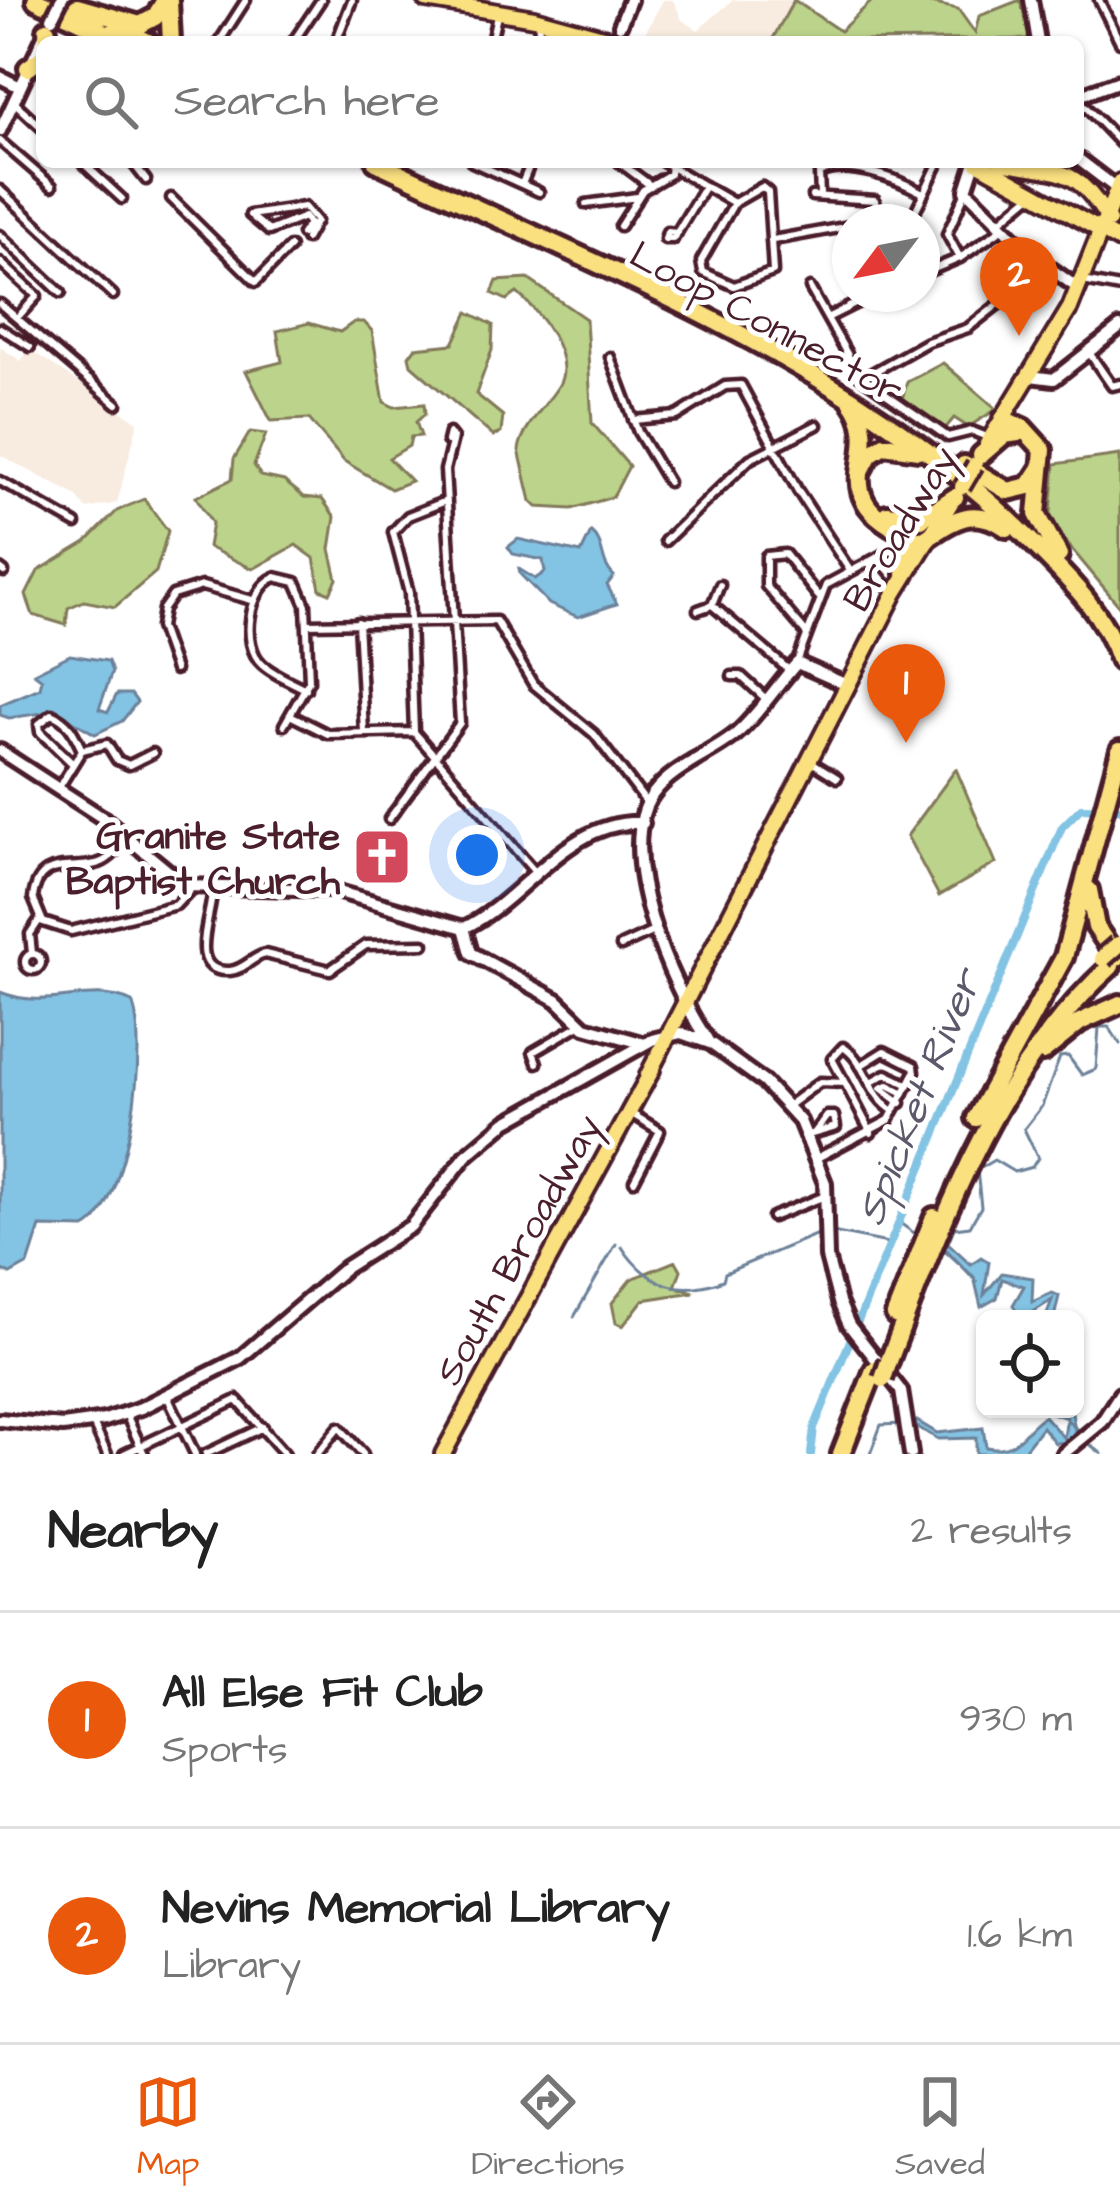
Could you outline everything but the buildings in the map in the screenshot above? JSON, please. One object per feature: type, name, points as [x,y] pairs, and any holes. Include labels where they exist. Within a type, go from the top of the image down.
[{"type":"highway","points":[[36,0],[110,36]]},
{"type":"highway","points":[[66,2],[140,25],[155,17],[167,0]]},
{"type":"highway","points":[[167,0],[170,36]]},
{"type":"highway","points":[[66,2],[136,36]]},
{"type":"highway","name":"Loop Connector","points":[[388,168],[812,373],[901,430],[963,490],[1081,588],[1120,629]]},
{"type":"highway","name":"Loop Connector","points":[[413,168],[790,349],[978,456],[1059,555],[1102,622],[1120,661]]},
{"type":"highway","points":[[812,373],[849,399],[860,414],[864,437],[858,492],[869,508],[926,540],[954,518],[986,516],[1081,588]]},
{"type":"highway","points":[[1011,425],[1033,442],[1041,458],[1036,478],[1025,488],[997,488],[978,456],[1011,425],[1015,399]]},
{"type":"highway","points":[[1011,425],[1044,453],[1036,514],[1059,555]]},
{"type":"highway","points":[[900,443],[932,457],[963,490],[926,518],[900,519],[868,500],[862,469],[875,450],[900,443]]},
{"type":"highway","points":[[895,526],[909,544],[905,574]]},
{"type":"highway","points":[[841,1454],[882,1366],[980,1123],[1053,982],[1092,865],[1120,750]]},
{"type":"highway","points":[[980,1123],[1036,1028],[1115,955],[1093,917],[1092,865]]},
{"type":"highway","points":[[980,1123],[1057,1038],[1120,1004]]},
{"type":"highway","points":[[853,1454],[882,1366]]},
{"type":"main road","points":[[426,0],[507,9],[599,36]]},
{"type":"main road","points":[[619,36],[620,25]]},
{"type":"main road","points":[[987,168],[1033,193],[1108,222]]},
{"type":"main road","points":[[1044,168],[1066,171],[1108,222]]},
{"type":"main road","points":[[1015,399],[1081,285],[1119,187]]},
{"type":"main road","name":"Broadway","points":[[733,908],[905,574],[963,490],[978,456]]},
{"type":"main road","name":"South Broadway","points":[[442,1454],[733,908]]},
{"type":"street","points":[[223,36],[246,0]]},
{"type":"street","points":[[297,36],[321,0]]},
{"type":"street","points":[[338,36],[352,0]]},
{"type":"street","points":[[620,25],[630,0]]},
{"type":"street","points":[[1031,0],[1037,36]]},
{"type":"street","points":[[1099,0],[1120,42]]},
{"type":"street","points":[[48,36],[66,2]]},
{"type":"street","points":[[494,36],[507,9]]},
{"type":"street","points":[[539,36],[540,20]]},
{"type":"street","points":[[0,131],[36,59]]},
{"type":"street","points":[[0,77],[20,87]]},
{"type":"street","points":[[1084,96],[1120,82]]},
{"type":"street","points":[[13,102],[36,123]]},
{"type":"street","points":[[1084,104],[1119,142]]},
{"type":"street","points":[[0,141],[52,186]]},
{"type":"street","points":[[1084,164],[1119,187]]},
{"type":"street","points":[[88,168],[122,199]]},
{"type":"street","points":[[137,168],[146,180]]},
{"type":"street","points":[[486,168],[539,192]]},
{"type":"street","points":[[522,184],[529,168]]},
{"type":"street","points":[[627,168],[651,186]]},
{"type":"street","points":[[620,226],[637,197],[670,174],[669,168]]},
{"type":"street","points":[[675,168],[734,203]]},
{"type":"street","points":[[918,204],[936,168]]},
{"type":"street","points":[[960,258],[947,234],[974,168]]},
{"type":"street","points":[[1081,168],[1108,222]]},
{"type":"street","points":[[875,204],[875,200],[816,195],[820,170],[874,173],[923,193]]},
{"type":"street","points":[[677,233],[705,186]]},
{"type":"street","points":[[968,186],[1046,267],[1081,285],[1120,288]]},
{"type":"street","points":[[767,189],[774,270],[734,286],[700,269],[734,203],[767,189]]},
{"type":"street","points":[[0,190],[113,295]]},
{"type":"street","points":[[940,266],[960,258],[1033,193]]},
{"type":"street","points":[[586,204],[637,197]]},
{"type":"street","points":[[171,198],[256,282],[290,247]]},
{"type":"street","points":[[304,207],[316,221],[304,236],[309,224],[304,217],[269,231],[250,215],[304,207]]},
{"type":"street","points":[[773,239],[832,229]]},
{"type":"street","points":[[0,235],[61,293]]},
{"type":"street","points":[[0,262],[37,296],[16,319]]},
{"type":"street","points":[[863,378],[927,342],[968,328],[1046,267]]},
{"type":"street","points":[[811,287],[863,378],[948,437],[972,430],[978,456]]},
{"type":"street","points":[[0,304],[117,404]]},
{"type":"street","points":[[827,318],[839,312]]},
{"type":"street","points":[[0,328],[30,347]]},
{"type":"street","points":[[1030,376],[1054,379],[1119,331]]},
{"type":"street","points":[[1088,351],[1112,386],[1120,384]]},
{"type":"street","points":[[610,357],[634,420],[668,482]]},
{"type":"street","points":[[634,420],[676,416],[737,384],[849,569]]},
{"type":"street","points":[[665,541],[750,459],[817,424]]},
{"type":"street","points":[[389,819],[437,759],[460,719],[446,501],[448,441]]},
{"type":"street","points":[[0,481],[76,524]]},
{"type":"street","points":[[446,501],[402,520],[393,532],[407,581],[414,731],[535,872]]},
{"type":"street","points":[[891,550],[849,569],[818,596],[793,667],[737,733],[669,779],[648,803],[641,879],[695,1030],[789,1105],[811,1134],[825,1196],[827,1257],[854,1333],[901,1390],[910,1419],[911,1454]]},
{"type":"street","points":[[806,633],[766,586],[766,556],[784,554],[818,596]]},
{"type":"street","points":[[868,562],[877,579],[895,593]]},
{"type":"street","points":[[284,724],[306,689],[304,595],[290,578],[264,581],[252,600],[256,656],[306,689]]},
{"type":"street","points":[[176,670],[160,627],[163,609],[173,595],[202,586],[252,600]]},
{"type":"street","points":[[698,610],[712,605],[720,586]]},
{"type":"street","points":[[712,605],[793,667],[847,685]]},
{"type":"street","points":[[307,624],[485,617],[502,625],[533,684],[594,734],[648,803]]},
{"type":"street","points":[[358,622],[364,732]]},
{"type":"street","points":[[732,676],[741,676],[766,699]]},
{"type":"street","points":[[73,764],[40,732],[40,724],[52,714],[60,718],[75,732],[82,750]]},
{"type":"street","points":[[290,715],[325,733],[414,731]]},
{"type":"street","points":[[58,789],[82,750],[107,744],[117,760],[129,765],[153,753]]},
{"type":"street","points":[[0,751],[192,888],[332,890],[464,928]]},
{"type":"street","points":[[809,760],[837,778]]},
{"type":"street","points":[[464,928],[576,843],[621,824],[643,823]]},
{"type":"street","points":[[128,838],[101,863],[56,866],[42,874],[32,898],[40,919],[57,930],[70,931],[176,905],[192,888]]},
{"type":"street","points":[[212,891],[203,948],[211,965],[225,971],[265,954],[330,970],[366,945],[424,944]]},
{"type":"street","points":[[32,954],[30,934],[40,919]]},
{"type":"street","points":[[464,928],[471,953],[556,1000],[581,1024],[659,1040]]},
{"type":"street","points":[[621,946],[656,930]]},
{"type":"street","points":[[537,1063],[533,1052],[581,1024]]},
{"type":"street","points":[[0,1420],[63,1426],[92,1423],[125,1414],[250,1352],[345,1268],[411,1226],[460,1163],[506,1122],[659,1040],[695,1030]]},
{"type":"street","points":[[872,1133],[832,1055],[848,1048],[878,1101],[898,1107]]},
{"type":"street","points":[[817,1158],[872,1133],[898,1107],[914,1066],[884,1051],[860,1066]]},
{"type":"street","points":[[869,1084],[886,1074],[907,1089]]},
{"type":"street","points":[[789,1105],[820,1082],[845,1083]]},
{"type":"street","points":[[898,1107],[881,1088],[907,1089]]},
{"type":"street","points":[[628,1112],[660,1131],[634,1181]]},
{"type":"street","points":[[772,1217],[825,1196]]},
{"type":"street","points":[[167,1394],[195,1454]]},
{"type":"street","points":[[1063,1454],[1102,1422],[1120,1394]]},
{"type":"street","points":[[124,1454],[142,1450],[237,1400],[285,1454]]},
{"type":"street","points":[[125,1414],[142,1450]]},
{"type":"street","points":[[92,1423],[106,1454]]},
{"type":"street","points":[[206,1454],[263,1427]]},
{"type":"street","points":[[316,1454],[339,1427],[363,1454]]},
{"type":"shaded area","points":[[663,0],[673,0],[682,20],[698,30],[733,0],[794,0],[774,36],[643,36]]},
{"type":"shaded area","points":[[0,347],[21,361],[29,349],[138,422],[117,503],[87,509],[75,495],[0,455]]},
{"type":"green space","points":[[794,0],[840,31],[873,0],[917,0],[958,9],[975,33],[979,16],[1020,0],[1031,36],[774,36]]},
{"type":"green space","points":[[528,279],[586,319],[592,423],[629,466],[613,497],[572,509],[537,507],[531,501],[519,450],[563,373],[552,334],[535,310],[517,293],[507,300],[492,293],[497,281]]},
{"type":"green space","points":[[468,312],[493,325],[492,350],[476,394],[503,416],[501,433],[493,436],[411,365],[409,356],[415,348],[453,344]]},
{"type":"green space","points":[[354,322],[364,322],[372,331],[384,402],[394,407],[424,404],[425,414],[416,422],[421,436],[411,437],[409,446],[389,458],[411,481],[391,489],[344,461],[309,419],[271,421],[246,371],[282,362],[277,331],[309,323],[340,332]]},
{"type":"green space","points":[[943,363],[997,409],[968,427],[954,418],[944,430],[902,399],[907,382]]},
{"type":"green space","points":[[250,432],[266,434],[254,465],[261,476],[284,481],[304,497],[322,499],[335,517],[330,549],[337,579],[330,593],[320,589],[314,558],[296,545],[253,569],[208,547],[212,523],[196,497],[232,479],[234,459]]},
{"type":"green space","points":[[1120,455],[1120,607],[1050,523],[1055,464]]},
{"type":"green space","points":[[144,499],[168,531],[156,572],[115,607],[84,601],[68,608],[66,625],[33,615],[26,595],[38,571],[86,542],[117,511]]},
{"type":"green space","points":[[956,769],[996,863],[939,896],[907,836]]},
{"type":"green space","points":[[676,1261],[681,1270],[675,1287],[694,1292],[643,1300],[623,1326],[616,1323],[612,1303],[631,1279]]},
{"type":"water","points":[[591,532],[614,576],[607,585],[617,604],[578,617],[549,604],[520,574],[519,569],[535,579],[545,572],[543,560],[513,554],[508,547],[518,539],[581,553]]},
{"type":"water","points":[[70,655],[108,661],[112,672],[99,709],[108,712],[117,694],[131,694],[137,702],[122,721],[95,734],[56,711],[9,718],[0,715],[0,705],[40,688],[42,679],[34,673]]},
{"type":"water","points":[[0,992],[35,999],[100,995],[132,1002],[138,1050],[124,1157],[100,1214],[85,1228],[40,1227],[28,1264],[10,1274],[0,1269]]},
{"type":"water","points":[[946,1241],[971,1264],[981,1257],[989,1262],[984,1295],[1002,1273],[1033,1278],[1032,1302],[1052,1293],[1059,1296],[1056,1310],[1048,1310],[1052,1300],[1036,1310],[1017,1310],[1013,1305],[1024,1286],[1002,1279],[997,1298],[981,1307],[974,1277],[939,1245]]},
{"type":"water","points":[[1046,1418],[1064,1438],[1067,1418],[1073,1418],[1075,1431],[1068,1442],[1055,1443],[1042,1427],[1021,1454],[976,1454],[976,1438],[938,1439],[914,1425],[917,1421],[937,1433],[983,1428],[986,1447],[997,1448],[1013,1444]]},
{"type":"waterway","name":"Spicket River","points":[[811,1454],[814,1428],[1062,827],[1081,808],[1120,809]]},
{"type":"waterway","points":[[948,1243],[954,1228],[970,1226],[981,1207],[977,1170],[994,1160],[1014,1172],[1032,1167],[1038,1158],[1024,1129],[1042,1106],[1060,1057],[1068,1056],[1082,1075],[1096,1069],[1099,1027],[1109,1027],[1120,1044]]},
{"type":"waterway","points":[[897,1221],[918,1236]]},
{"type":"waterway","points":[[832,1232],[888,1243]]},
{"type":"waterway","points":[[622,1247],[653,1278],[692,1287],[723,1280],[725,1273],[820,1233]]},
{"type":"waterway","points":[[574,1317],[616,1244]]},
{"type":"waterway","points":[[947,1250],[977,1282]]},
{"type":"waterway","points":[[1065,1418],[1082,1434]]},
{"type":"waterway","points":[[870,1454],[881,1425],[902,1424]]},
{"type":"waterway","points":[[1087,1442],[1102,1454]]},
{"type":"place","name":"Nevins Memorial Library","points":[[1019,336]]},
{"type":"place","name":"All Else Fit Club","points":[[906,743]]},
{"type":"place","name":"Granite State Baptist Church","points":[[382,857]]}]
